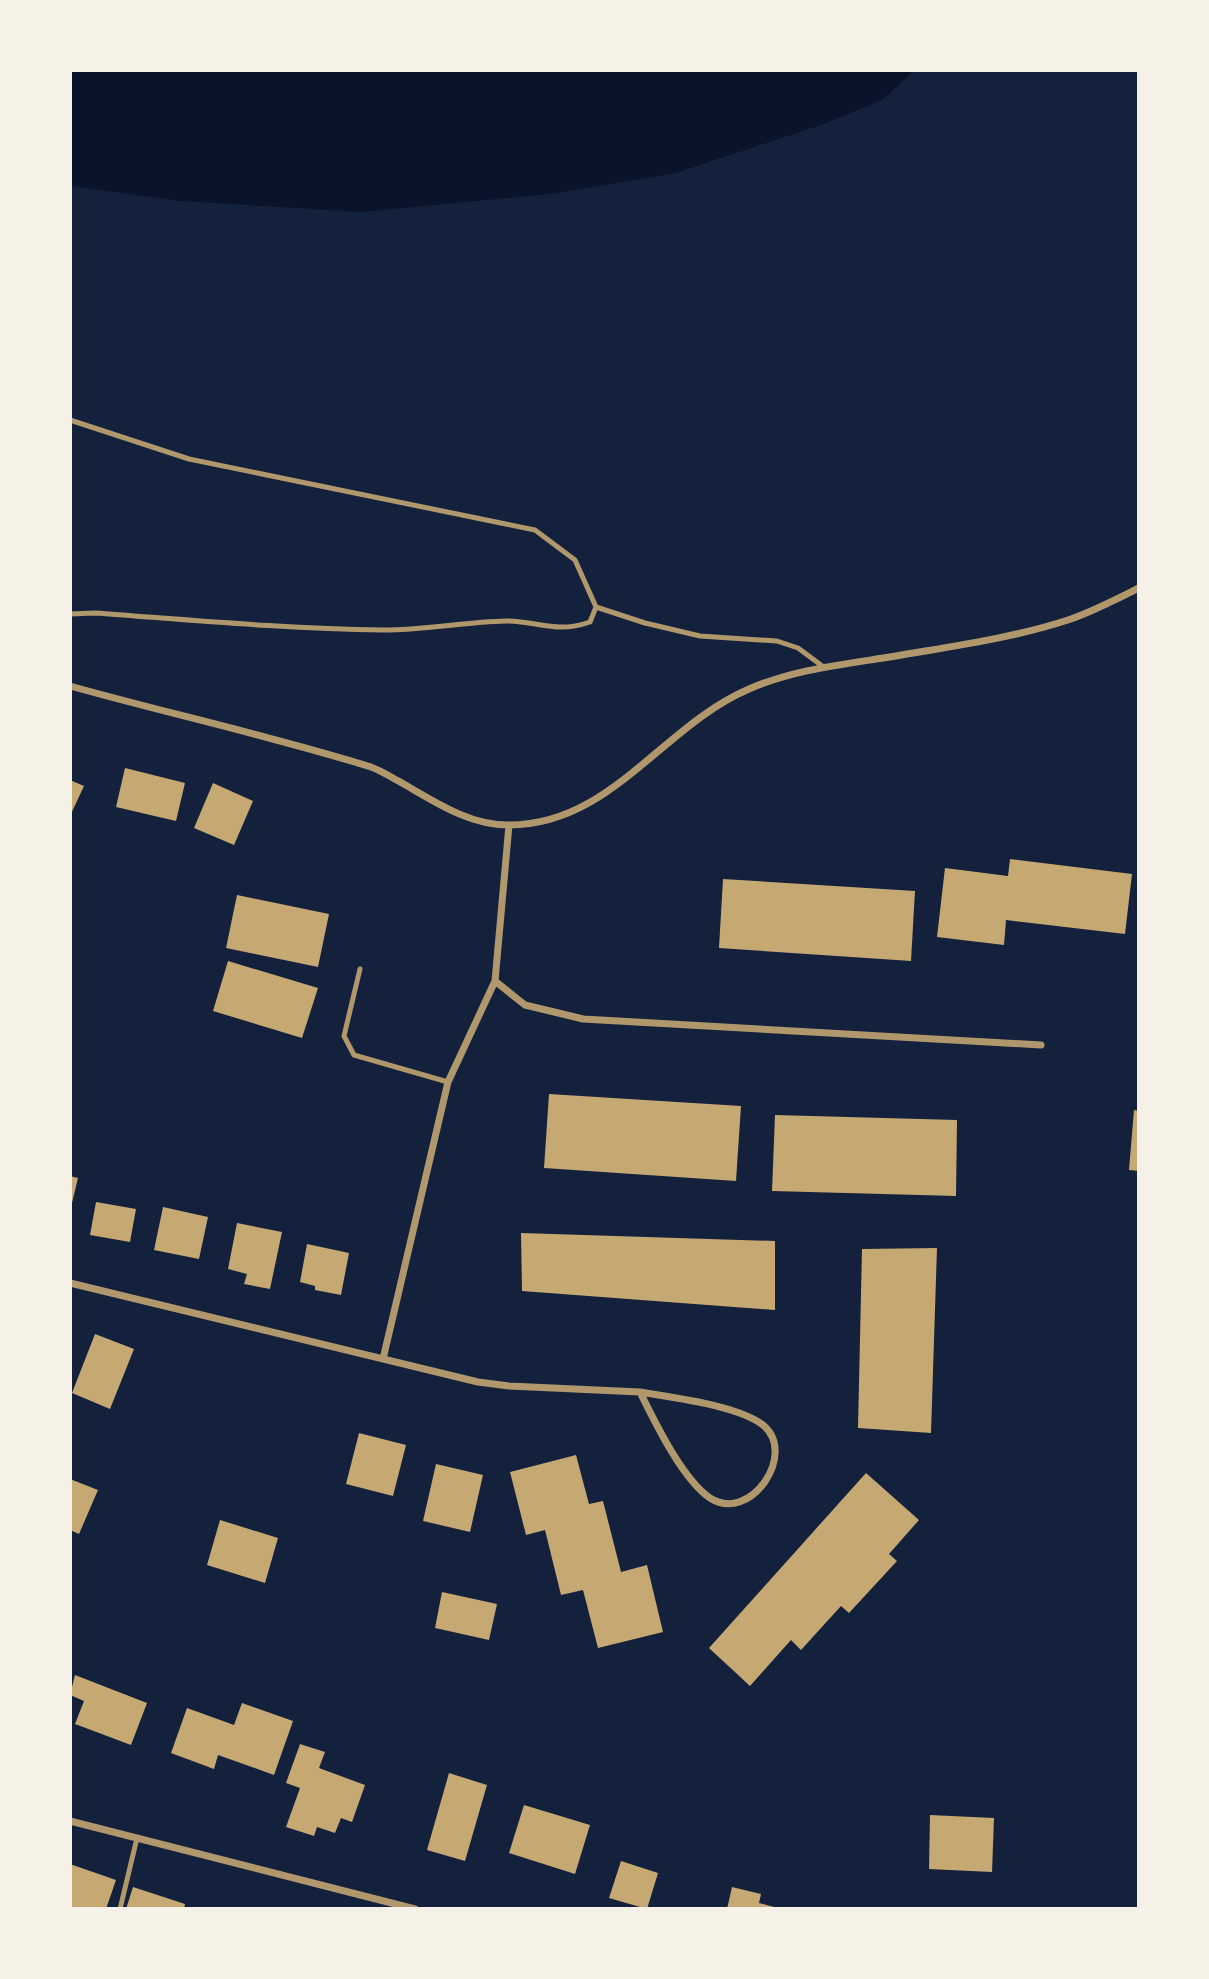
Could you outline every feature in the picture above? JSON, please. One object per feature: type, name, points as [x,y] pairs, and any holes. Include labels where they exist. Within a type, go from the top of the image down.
[{"type":"street","points":[[70,686],[375,768],[458,815],[509,825],[550,821],[572,814],[606,793],[677,734],[718,706],[771,681],[825,668],[989,640],[1069,619],[1139,588]]},
{"type":"street","points":[[383,1359],[448,1082],[495,981],[509,825]]},
{"type":"street","points":[[495,981],[525,1005],[583,1019],[1041,1045]]},
{"type":"street","points":[[70,1283],[478,1382],[509,1387],[640,1392],[747,1415],[764,1426],[773,1437],[777,1454],[766,1482],[745,1502],[728,1505],[710,1498],[692,1479],[665,1442],[640,1392]]},
{"type":"street","points":[[70,1821],[415,1909]]},
{"type":"lane","points":[[70,420],[189,459],[323,484],[535,530],[575,560],[596,607],[590,622],[572,628],[550,628],[508,621],[430,628],[356,629],[287,627],[95,613],[70,614]]},
{"type":"lane","points":[[596,607],[645,624],[700,636],[777,641],[798,648],[825,668]]},
{"type":"lane","points":[[360,970],[344,1036],[354,1055],[448,1082]]},
{"type":"lane","points":[[120,1909],[137,1838]]},
{"type":"water","points":[[70,70],[915,70],[882,100],[821,125],[676,173],[550,194],[362,212],[180,201],[70,186]]},
{"type":"building","points":[[125,768],[185,783],[176,821],[116,807]]},
{"type":"building","points":[[70,780],[84,786],[70,816]]},
{"type":"building","points":[[213,783],[253,801],[234,845],[194,828]]},
{"type":"building","points":[[1010,859],[1132,874],[1125,934],[1006,920],[1004,945],[937,937],[945,868],[1008,876]]},
{"type":"building","points":[[723,879],[915,891],[911,961],[719,948]]},
{"type":"building","points":[[237,895],[329,914],[318,967],[226,948]]},
{"type":"building","points":[[228,961],[318,988],[302,1038],[213,1011]]},
{"type":"building","points":[[549,1094],[741,1106],[736,1181],[544,1168]]},
{"type":"building","points":[[1134,1110],[1139,1111],[1139,1171],[1129,1170]]},
{"type":"building","points":[[775,1115],[957,1120],[956,1196],[772,1191]]},
{"type":"building","points":[[70,1176],[78,1178],[71,1207],[70,1207]]},
{"type":"building","points":[[96,1202],[136,1209],[130,1242],[90,1235]]},
{"type":"building","points":[[163,1207],[208,1217],[199,1259],[154,1250]]},
{"type":"building","points":[[237,1223],[282,1232],[270,1289],[244,1284],[247,1274],[228,1269]]},
{"type":"building","points":[[521,1233],[775,1241],[775,1310],[522,1291]]},
{"type":"building","points":[[307,1244],[349,1253],[341,1295],[315,1290],[315,1286],[300,1282]]},
{"type":"building","points":[[937,1248],[931,1433],[858,1428],[862,1249]]},
{"type":"building","points":[[95,1334],[134,1349],[110,1409],[72,1393]]},
{"type":"building","points":[[359,1433],[406,1445],[393,1496],[346,1484]]},
{"type":"building","points":[[576,1455],[589,1504],[603,1501],[621,1572],[647,1565],[663,1632],[598,1648],[583,1590],[561,1595],[545,1530],[526,1535],[510,1472]]},
{"type":"building","points":[[436,1464],[483,1475],[470,1532],[423,1521]]},
{"type":"building","points":[[866,1473],[919,1520],[889,1554],[897,1561],[849,1613],[841,1606],[801,1650],[791,1640],[750,1686],[709,1648]]},
{"type":"building","points":[[70,1479],[98,1490],[79,1534],[70,1530]]},
{"type":"building","points":[[220,1520],[278,1538],[265,1583],[207,1565]]},
{"type":"building","points":[[442,1592],[497,1604],[489,1640],[435,1628]]},
{"type":"building","points":[[75,1675],[147,1703],[131,1745],[75,1724],[84,1701],[70,1695]]},
{"type":"building","points":[[242,1703],[293,1721],[274,1775],[218,1755],[214,1769],[171,1753],[187,1708],[234,1725]]},
{"type":"building","points":[[300,1744],[325,1752],[319,1768],[365,1785],[352,1822],[341,1818],[335,1833],[317,1827],[314,1836],[286,1827],[300,1788],[286,1783]]},
{"type":"building","points":[[449,1773],[487,1785],[465,1861],[427,1850]]},
{"type":"building","points":[[524,1805],[590,1825],[575,1874],[509,1853]]},
{"type":"building","points":[[930,1815],[994,1818],[992,1872],[929,1869]]},
{"type":"building","points":[[621,1861],[658,1873],[647,1909],[609,1898]]},
{"type":"building","points":[[70,1864],[116,1880],[106,1909],[70,1909]]},
{"type":"building","points":[[133,1887],[185,1904],[184,1909],[126,1909]]},
{"type":"building","points":[[732,1887],[761,1894],[759,1903],[782,1909],[727,1909]]}]
